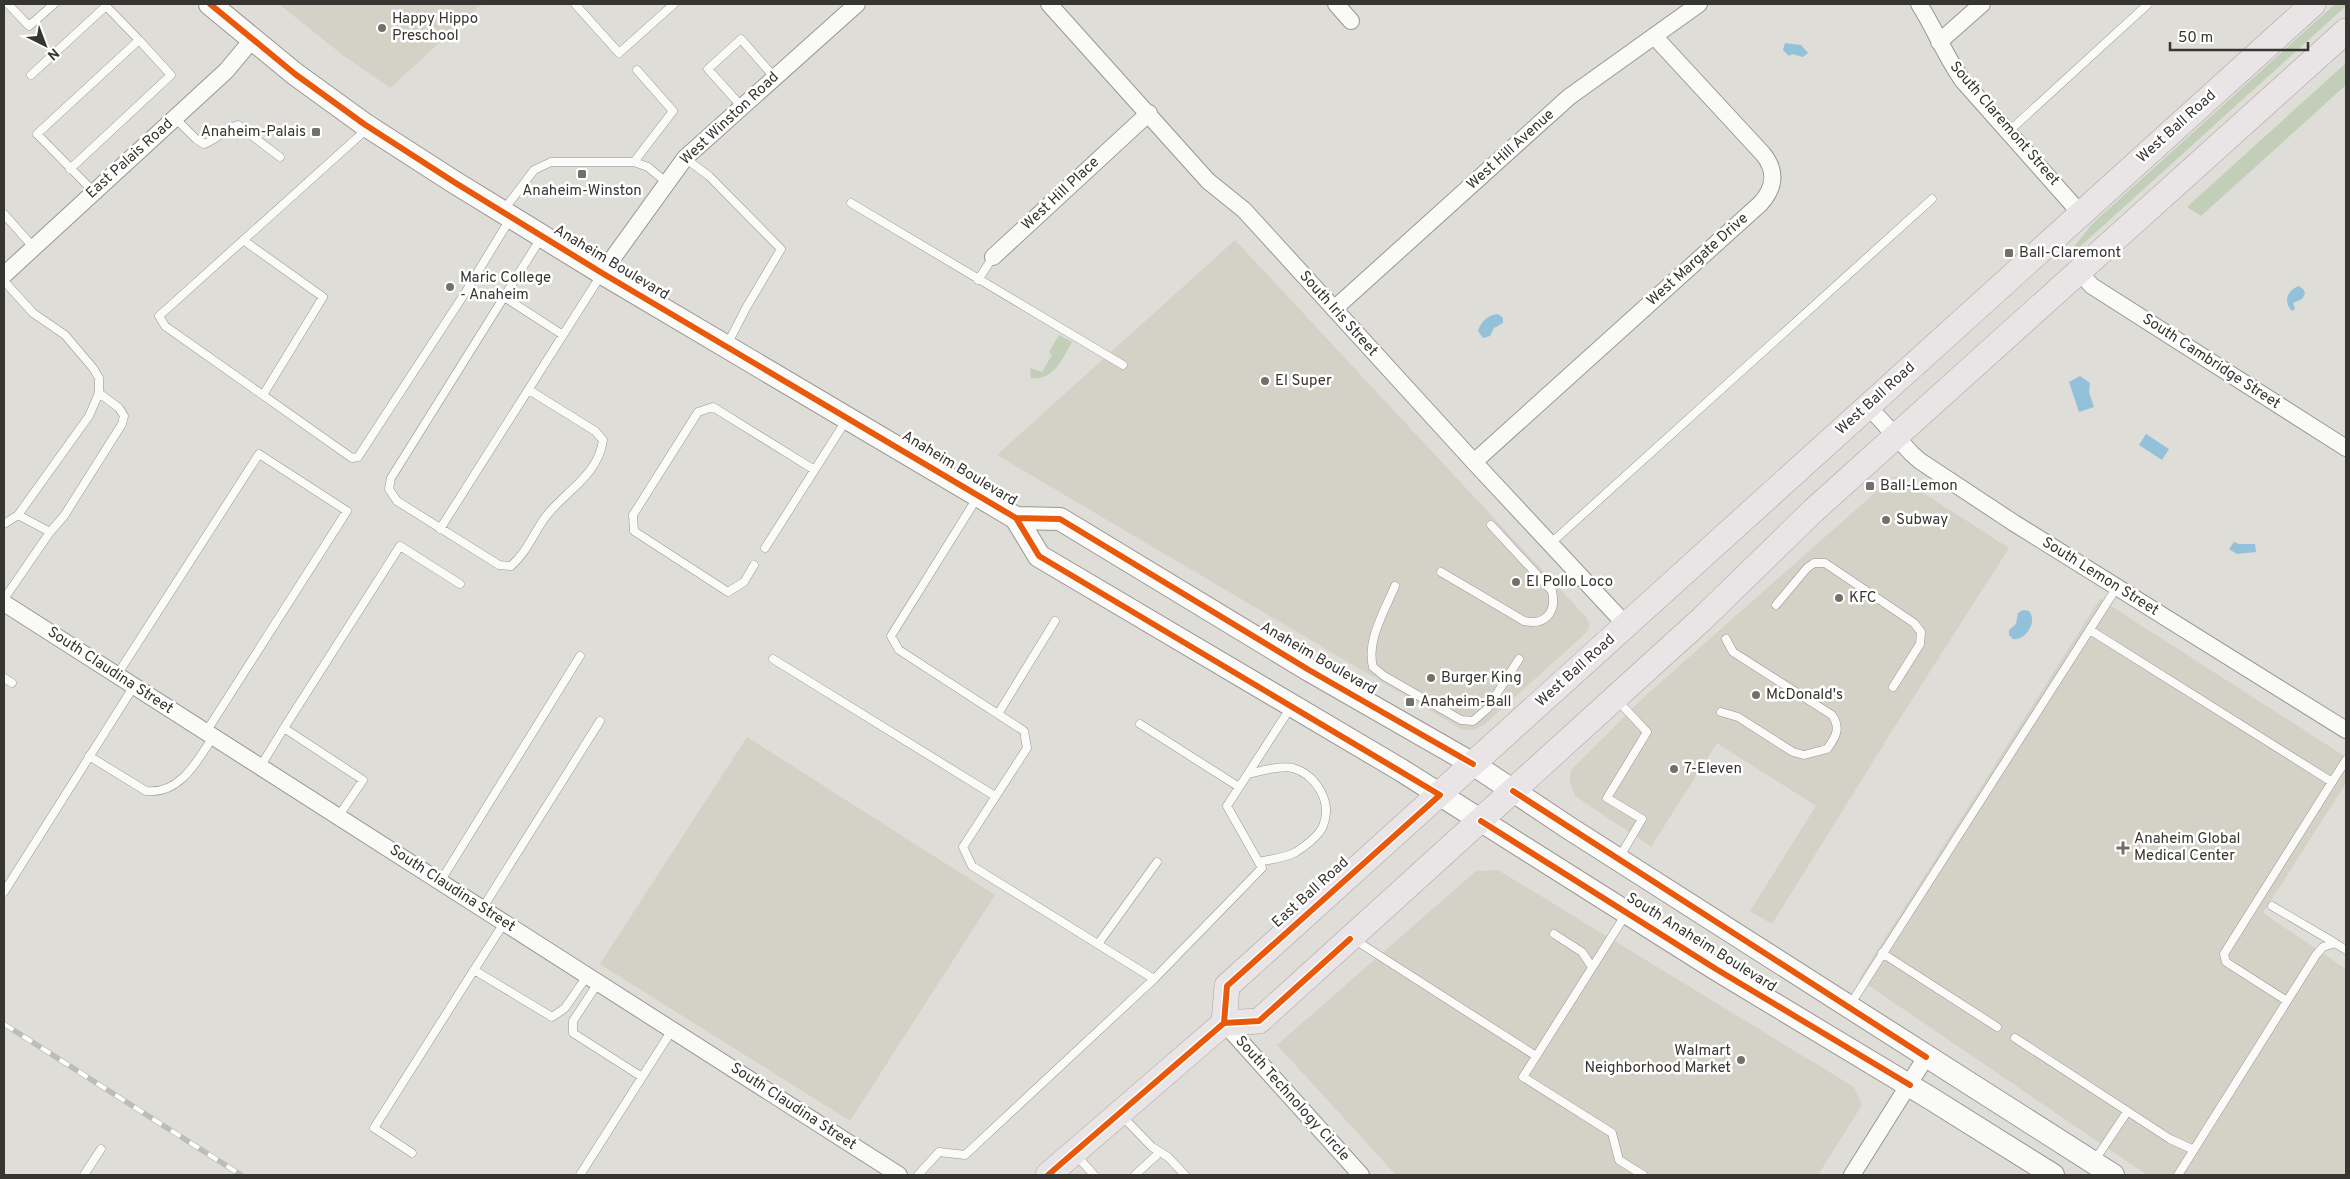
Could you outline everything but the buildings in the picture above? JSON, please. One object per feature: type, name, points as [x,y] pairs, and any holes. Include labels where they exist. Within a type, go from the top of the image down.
[{"type":"main road","name":"Anaheim Boulevard","points":[[210,4],[295,74],[369,126],[602,273],[1016,518],[1040,556],[1440,795]]},
{"type":"main road","name":"West Ball Road","points":[[1440,795],[2313,4]]},
{"type":"main road","points":[[1048,1175],[1224,1023],[1259,1021],[1702,620],[1814,510],[2346,31]]},
{"type":"main road","name":"Anaheim Boulevard","points":[[1016,518],[1060,519],[1308,670],[1473,764],[1513,791]]},
{"type":"main road","name":"South Anaheim Boulevard","points":[[1513,791],[1926,1057],[2114,1175]]},
{"type":"main road","name":"South Anaheim Boulevard","points":[[1440,795],[1716,969],[1910,1085],[2053,1175]]},
{"type":"main road","name":"East Ball Road","points":[[1224,1023],[1226,986],[1440,795]]},
{"type":"street","name":"West Winston Road","points":[[602,273],[685,158],[857,4]]},
{"type":"street","name":"South Iris Street","points":[[1049,4],[1149,113],[1208,181],[1244,210],[1626,626]]},
{"type":"street","points":[[1336,4],[1351,21]]},
{"type":"street","name":"West Hill Avenue","points":[[1334,309],[1569,97],[1699,4]]},
{"type":"street","name":"South Claremont Street","points":[[1919,4],[1932,24],[1948,61],[1962,81],[2081,214]]},
{"type":"street","points":[[1939,42],[1982,4]]},
{"type":"street","name":"West Margate Drive","points":[[1474,462],[1760,204],[1772,185],[1772,168],[1763,154],[1654,36]]},
{"type":"street","name":"East Palais Road","points":[[4,275],[226,71],[252,40]]},
{"type":"street","name":"West Hill Place","points":[[993,257],[1149,113]]},
{"type":"street","name":"South Cambridge Street","points":[[2079,272],[2092,286],[2346,448]]},
{"type":"street","name":"South Lemon Street","points":[[1868,406],[1920,461],[2346,730]]},
{"type":"street","name":"South Claudina Street","points":[[4,601],[210,735],[899,1175]]},
{"type":"street","name":"South Technology Circle","points":[[1224,1023],[1361,1175]]},
{"type":"street","points":[[1852,1175],[1926,1057]]},
{"type":"lane","points":[[8,4],[28,26],[54,4]]},
{"type":"lane","points":[[575,4],[619,53],[674,4]]},
{"type":"lane","points":[[2008,132],[2148,4]]},
{"type":"lane","points":[[31,75],[106,6],[171,75],[70,169]]},
{"type":"lane","points":[[742,107],[708,69],[741,39],[775,78]]},
{"type":"lane","points":[[94,192],[37,134],[139,40]]},
{"type":"lane","points":[[634,162],[673,111],[637,70]]},
{"type":"lane","points":[[175,118],[196,139],[204,144],[214,140],[229,128],[238,124],[280,157]]},
{"type":"lane","points":[[369,126],[159,316],[165,326],[352,458],[358,457],[465,293],[507,214],[534,170],[551,162],[634,162],[648,168],[667,183]]},
{"type":"lane","points":[[685,158],[709,176],[781,249],[746,308],[727,347]]},
{"type":"lane","points":[[1551,543],[1932,199]]},
{"type":"lane","points":[[851,203],[1123,365]]},
{"type":"lane","points":[[4,214],[34,248]]},
{"type":"lane","points":[[529,390],[595,431],[603,440],[602,450],[579,485],[545,517],[521,558],[511,566],[499,565],[397,500],[389,489],[391,478],[542,236]]},
{"type":"lane","points":[[243,240],[323,297],[263,395]]},
{"type":"lane","name":"West Hill Place","points":[[978,280],[993,257]]},
{"type":"lane","points":[[440,529],[602,273]]},
{"type":"lane","points":[[4,281],[33,314],[65,335],[99,378],[99,393],[89,416],[18,515],[4,524]]},
{"type":"lane","points":[[504,297],[563,334]]},
{"type":"lane","points":[[4,601],[32,557],[75,499],[122,424],[124,416],[119,408],[99,393]]},
{"type":"lane","points":[[754,565],[744,582],[728,592],[634,531],[634,515],[698,412],[713,407],[813,469]]},
{"type":"lane","points":[[765,548],[813,469],[848,417]]},
{"type":"lane","points":[[90,756],[146,790],[156,792],[172,786],[183,779],[347,510],[259,454],[117,675]]},
{"type":"lane","points":[[978,495],[891,636],[899,650],[1024,731],[1027,748],[963,847],[972,866],[1154,979]]},
{"type":"lane","points":[[18,515],[50,532]]},
{"type":"lane","points":[[1441,572],[1524,621],[1534,623],[1545,618],[1552,611],[1554,600],[1552,592],[1491,525]]},
{"type":"lane","points":[[260,766],[400,546],[460,584]]},
{"type":"lane","points":[[1776,605],[1807,568],[1814,563],[1825,563],[1914,623],[1920,632],[1920,644],[1893,687]]},
{"type":"lane","points":[[1395,586],[1379,622],[1372,649],[1374,667],[1384,676],[1461,720],[1472,721],[1487,709],[1519,658]]},
{"type":"lane","points":[[1849,1007],[2117,587]]},
{"type":"lane","points":[[998,714],[1056,621]]},
{"type":"lane","points":[[2090,630],[2332,782]]},
{"type":"lane","points":[[1721,712],[1738,718],[1792,752],[1804,755],[1827,749],[1838,730],[1832,715],[1733,652],[1726,639]]},
{"type":"lane","points":[[440,882],[580,656]]},
{"type":"lane","points":[[773,659],[995,796]]},
{"type":"lane","points":[[4,678],[12,682]]},
{"type":"lane","points":[[4,892],[134,686]]},
{"type":"lane","points":[[1615,698],[1647,732],[1607,798],[1642,819],[1619,858]]},
{"type":"lane","points":[[918,1175],[939,1152],[965,1155],[1154,979],[1262,868],[1227,806],[1292,706]]},
{"type":"lane","points":[[482,909],[600,721]]},
{"type":"lane","points":[[1140,724],[1239,787]]},
{"type":"lane","points":[[284,728],[363,780],[338,817]]},
{"type":"lane","points":[[2287,1001],[2226,962],[2224,954],[2346,760]]},
{"type":"lane","points":[[1248,774],[1291,768],[1312,777],[1322,793],[1325,810],[1323,826],[1311,841],[1294,854],[1259,862]]},
{"type":"lane","points":[[1098,944],[1157,862]]},
{"type":"lane","points":[[2272,906],[2346,950]]},
{"type":"lane","points":[[1627,912],[1523,1077],[1612,1133],[1619,1160],[1643,1175]]},
{"type":"lane","points":[[412,1153],[374,1128],[504,923]]},
{"type":"lane","points":[[1554,934],[1582,952],[1592,967]]},
{"type":"lane","points":[[1350,939],[1360,942],[1536,1056]]},
{"type":"lane","points":[[2178,1175],[2316,955],[2323,947],[2335,943]]},
{"type":"lane","points":[[1882,953],[1997,1027]]},
{"type":"lane","points":[[474,970],[552,1017],[564,1008],[593,979]]},
{"type":"lane","points":[[593,979],[573,1022],[573,1033],[642,1077]]},
{"type":"lane","points":[[580,1175],[672,1030]]},
{"type":"lane","points":[[2014,1038],[2170,1140],[2194,1150]]},
{"type":"lane","points":[[1119,1112],[1152,1148],[1168,1157],[1185,1175]]},
{"type":"lane","points":[[2093,1162],[2127,1112]]},
{"type":"lane","points":[[84,1175],[101,1149]]},
{"type":"lane","points":[[1073,1152],[1094,1175]]},
{"type":"lane","points":[[1135,1175],[1160,1152]]},
{"type":"shaded area","name":"Happy Hippo Preschool","points":[[279,4],[482,4],[390,88],[340,53]]},
{"type":"shaded area","points":[[1235,240],[1586,617],[1590,625],[1586,633],[1485,724],[1474,730],[1463,730],[997,455]]},
{"type":"shaded area","points":[[1894,476],[2009,548],[1772,924],[1750,911],[1816,806],[1717,743],[1651,847],[1575,796],[1570,782],[1571,770],[1644,697]]},
{"type":"shaded area","name":"Anaheim Global Medical Center","points":[[2100,599],[2346,757],[2346,783],[2263,913],[2346,969],[2346,1175],[2147,1175],[1859,979]]},
{"type":"shaded area","points":[[747,737],[995,895],[850,1121],[600,964]]},
{"type":"shaded area","points":[[1498,870],[1854,1087],[1862,1105],[1818,1175],[1396,1175],[1277,1045],[1476,871]]},
{"type":"green space","points":[[2335,4],[2346,4],[2346,6],[2073,253],[2070,252],[2092,224]]},
{"type":"green space","points":[[2346,63],[2346,85],[2201,216],[2187,207]]},
{"type":"green space","points":[[1059,335],[1072,342],[1061,362],[1046,376],[1031,378],[1030,368],[1042,372],[1052,355],[1049,352]]},
{"type":"water","points":[[1785,43],[1801,45],[1808,53],[1803,57],[1792,54],[1789,56],[1783,50]]},
{"type":"water","points":[[2299,286],[2304,290],[2305,294],[2302,299],[2293,303],[2295,309],[2292,311],[2287,300],[2289,293]]},
{"type":"water","points":[[1498,314],[1503,318],[1503,323],[1494,328],[1490,336],[1483,338],[1478,331],[1481,324],[1488,317]]},
{"type":"water","points":[[2080,376],[2090,383],[2089,392],[2094,407],[2079,412],[2069,382]]},
{"type":"water","points":[[2146,434],[2169,449],[2162,460],[2139,445]]},
{"type":"water","points":[[2234,542],[2239,544],[2255,544],[2256,552],[2237,554],[2229,549]]},
{"type":"water","points":[[2023,610],[2029,611],[2032,620],[2031,625],[2026,634],[2018,639],[2013,639],[2009,635],[2009,630],[2016,624],[2018,613]]},
{"type":"railway","points":[[4,1024],[241,1175]]},
{"type":"cycle path","points":[[210,4],[295,74],[364,124],[454,182],[602,273],[1016,518],[1039,556],[1440,795],[1227,986],[1224,1023]]},
{"type":"cycle path","points":[[1016,518],[1060,519],[1309,670],[1473,764]]},
{"type":"cycle path","points":[[1513,791],[1926,1057]]},
{"type":"cycle path","points":[[1481,821],[1716,969],[1910,1085]]},
{"type":"cycle path","points":[[1048,1175],[1224,1023],[1259,1021],[1350,939]]},
{"type":"place","name":"Happy Hippo Preschool","points":[[382,28]]},
{"type":"place","name":"Anaheim-Palais","points":[[316,132]]},
{"type":"place","name":"Anaheim-Winston","points":[[582,174]]},
{"type":"place","name":"Ball-Claremont","points":[[2009,253]]},
{"type":"place","name":"Maric College - Anaheim","points":[[450,287]]},
{"type":"place","name":"El Super","points":[[1265,381]]},
{"type":"place","name":"Ball-Lemon","points":[[1870,486]]},
{"type":"place","name":"Subway","points":[[1886,520]]},
{"type":"place","name":"El Pollo Loco","points":[[1516,582]]},
{"type":"place","name":"KFC","points":[[1839,598]]},
{"type":"place","name":"Burger King","points":[[1431,678]]},
{"type":"place","name":"McDonald's","points":[[1756,695]]},
{"type":"place","name":"Anaheim-Ball","points":[[1410,702]]},
{"type":"place","name":"7-Eleven","points":[[1674,769]]},
{"type":"place","name":"Anaheim Global Medical Center","points":[[2123,848]]},
{"type":"place","name":"Walmart Neighborhood Market","points":[[1741,1060]]}]
